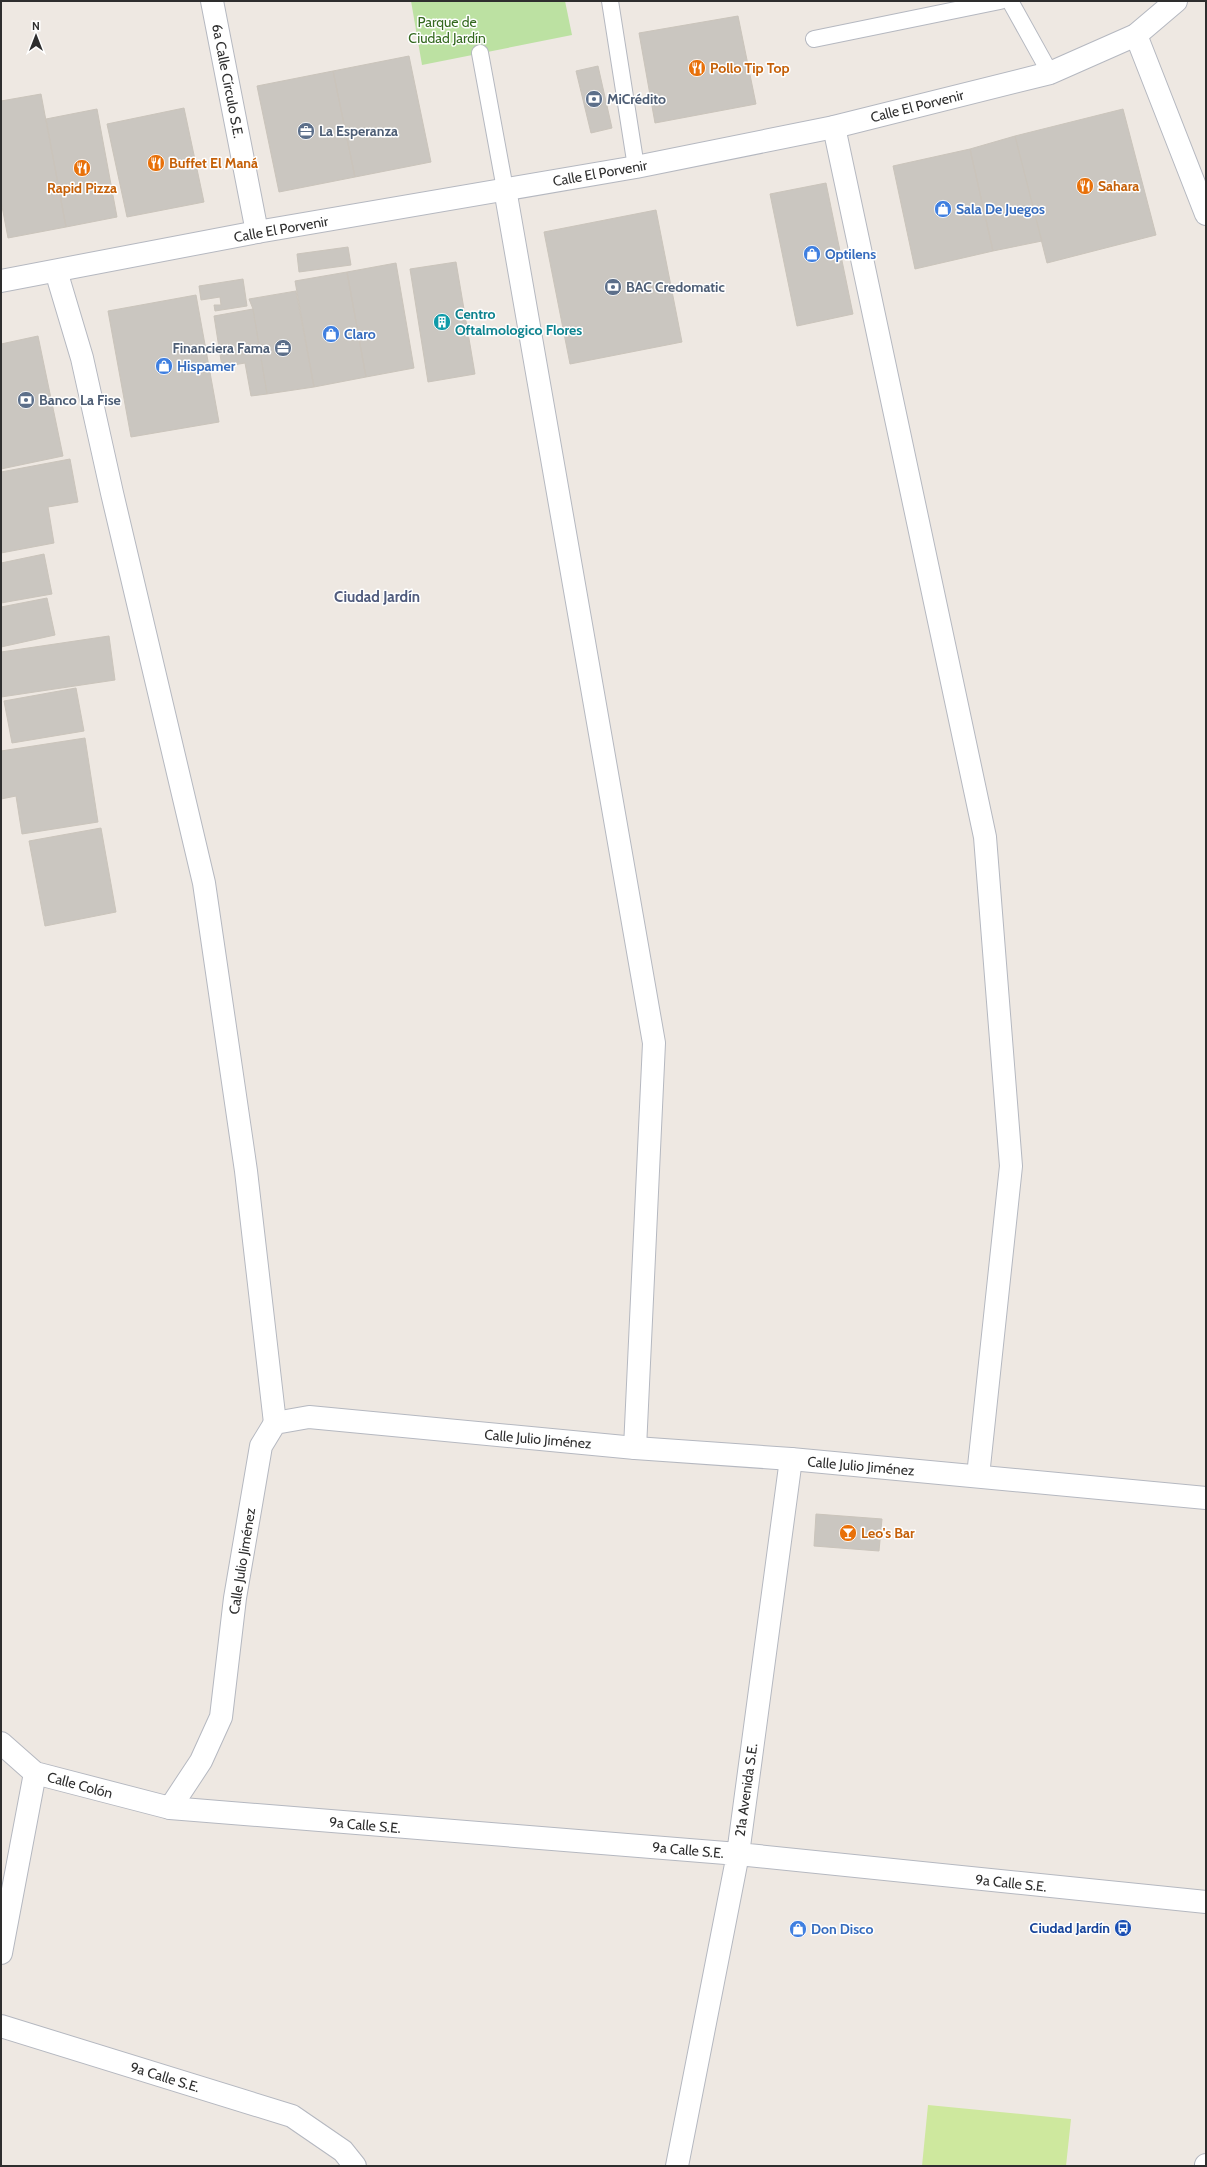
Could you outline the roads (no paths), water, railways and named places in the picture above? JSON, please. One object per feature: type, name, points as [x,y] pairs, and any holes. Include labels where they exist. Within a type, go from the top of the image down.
[{"type":"street","name":"6a Calle Círculo S.E.","points":[[212,1],[257,232]]},
{"type":"street","name":"Calle El Porvenir","points":[[1,281],[257,232],[636,167],[834,127],[1050,73],[1136,35],[1176,1]]},
{"type":"street","points":[[1136,35],[1206,214]]},
{"type":"street","points":[[834,127],[985,837],[1011,1166],[978,1476]]},
{"type":"street","points":[[505,189],[654,1043],[635,1448]]},
{"type":"street","points":[[56,271],[82,358],[112,493],[204,883],[246,1171],[275,1423]]},
{"type":"street","name":"Calle Julio Jiménez","points":[[170,1808],[201,1761],[221,1717],[235,1598],[261,1446],[275,1423],[309,1417],[635,1448],[978,1476],[1206,1498]]},
{"type":"street","name":"21a Avenida S.E.","points":[[677,2166],[738,1854],[791,1460]]},
{"type":"street","name":"Calle Colón","points":[[1,1743],[34,1773],[170,1808]]},
{"type":"street","points":[[1,1953],[34,1773]]},
{"type":"street","name":"9a Calle S.E.","points":[[170,1808],[738,1854],[1206,1902]]},
{"type":"street","name":"9a Calle S.E.","points":[[1,2026],[292,2116],[346,2161]]},
{"type":"lane","points":[[610,1],[636,167]]},
{"type":"lane","points":[[814,39],[1000,1]]},
{"type":"lane","points":[[1010,1],[1050,73]]},
{"type":"lane","points":[[480,53],[505,189]]},
{"type":"place","name":"Pollo Tip Top","points":[[697,68]]},
{"type":"place","name":"MiCrédito","points":[[594,99]]},
{"type":"place","name":"La Esperanza","points":[[306,131]]},
{"type":"place","name":"Buffet El Maná","points":[[156,163]]},
{"type":"place","name":"Rapid Pizza","points":[[82,168]]},
{"type":"place","name":"Sahara","points":[[1085,186]]},
{"type":"place","name":"Sala De Juegos","points":[[943,209]]},
{"type":"place","name":"Optilens","points":[[812,254]]},
{"type":"place","name":"BAC Credomatic","points":[[613,287]]},
{"type":"place","name":"Centro Oftalmologico Flores","points":[[442,322]]},
{"type":"place","name":"Claro","points":[[331,334]]},
{"type":"place","name":"Financiera Fama","points":[[283,348]]},
{"type":"place","name":"Hispamer","points":[[164,366]]},
{"type":"place","name":"Banco La Fise","points":[[26,400]]},
{"type":"place","name":"Leo's Bar","points":[[848,1533]]},
{"type":"place","name":"Ciudad Jardín","points":[[1123,1928]]},
{"type":"place","name":"Don Disco","points":[[798,1929]]},
{"type":"district","name":"Ciudad Jardín","points":[[377,597]]},
{"type":"park label","name":"Parque de Ciudad Jardín","points":[[447,30]]}]
